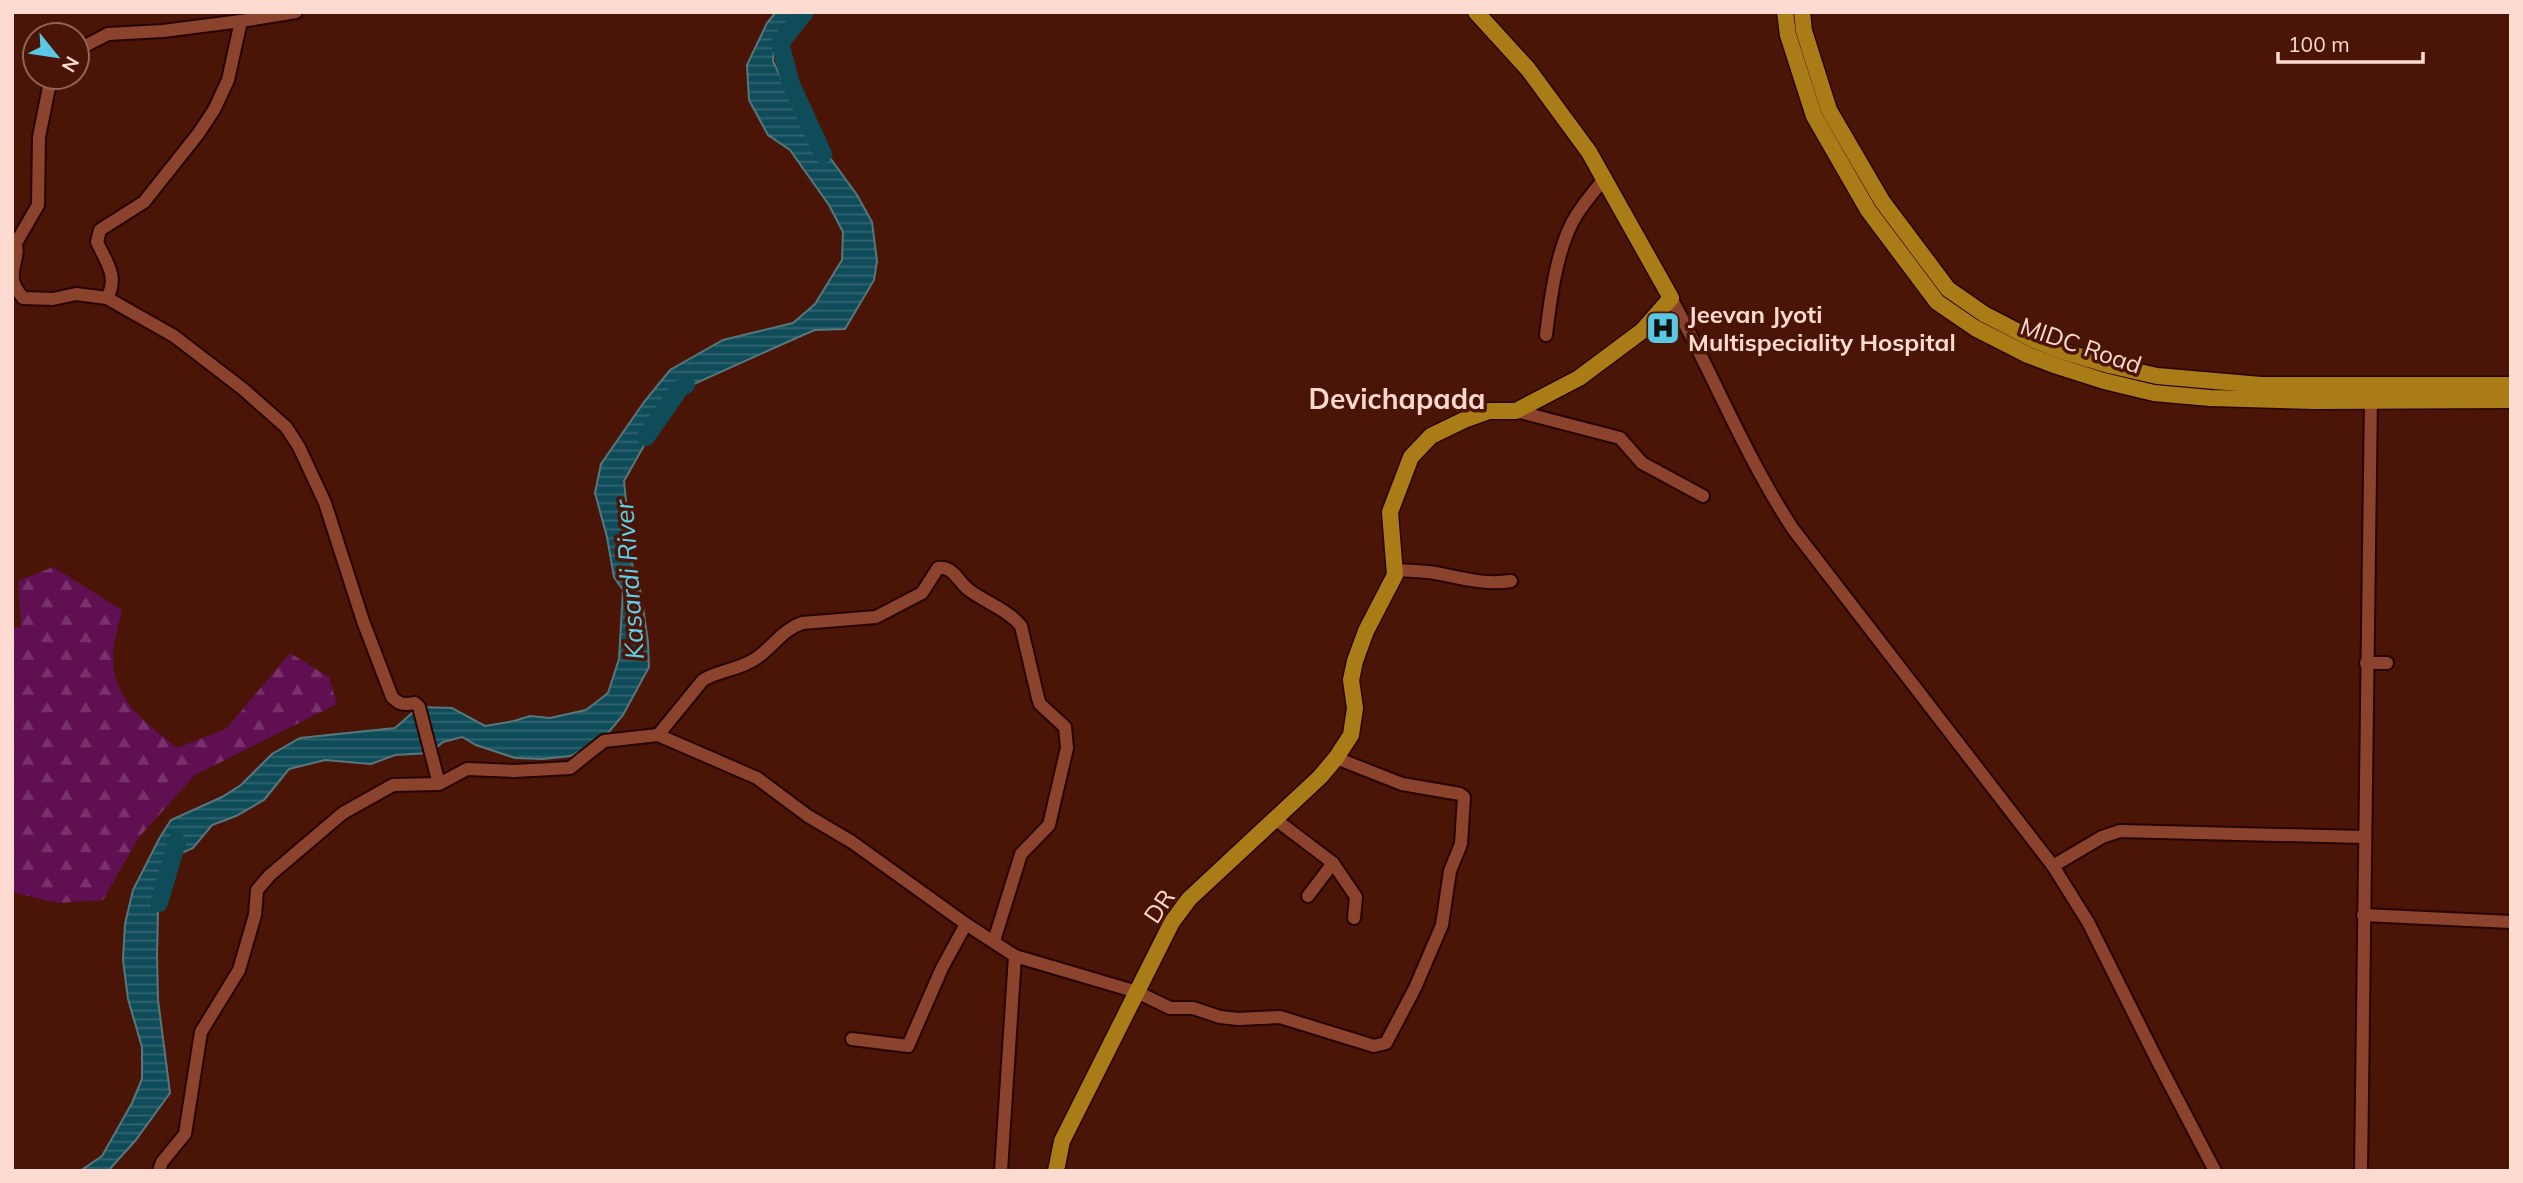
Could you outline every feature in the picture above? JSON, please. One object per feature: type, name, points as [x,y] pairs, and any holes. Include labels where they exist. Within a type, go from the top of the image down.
[{"type":"main road","points":[[1397,570],[1390,512],[1411,457],[1431,436],[1464,419],[1489,411],[1516,411],[1579,378],[1642,331],[1671,298],[1589,152],[1528,69],[1476,12]]},
{"type":"main road","name":"MIDC Road","points":[[1785,12],[1788,35],[1814,116],[1868,210],[1937,302],[1975,328],[2028,355],[2104,382],[2154,393],[2210,398],[2511,385]]},
{"type":"main road","name":"MIDC Road","points":[[1802,12],[1804,32],[1829,110],[1882,201],[1932,271],[1948,289],[1966,303],[2035,340],[2109,365],[2157,376],[2511,400]]},
{"type":"main road","name":"DR","points":[[1056,1171],[1062,1142],[1172,922],[1189,899],[1336,758],[1352,734],[1355,708],[1351,680],[1355,661],[1366,631],[1397,570]]},
{"type":"street","points":[[91,43],[108,34],[163,31],[296,12]]},
{"type":"street","points":[[107,298],[114,284],[113,276],[97,242],[97,236],[106,224],[144,202],[198,134],[214,110],[228,80],[241,21]]},
{"type":"street","points":[[48,91],[39,137],[38,205],[14,241],[17,252],[12,278],[23,298],[53,299],[76,294],[107,298],[174,336],[243,389],[286,427],[299,447],[325,503],[363,621],[392,697],[399,704],[416,703],[419,707],[439,783]]},
{"type":"street","points":[[1546,335],[1549,308],[1564,242],[1580,209],[1604,179]]},
{"type":"street","points":[[1671,298],[1701,352],[1769,492],[1787,520],[2053,866],[2088,922],[2215,1171]]},
{"type":"street","points":[[2361,1171],[2371,392]]},
{"type":"street","points":[[1516,411],[1620,438],[1642,463],[1703,496]]},
{"type":"street","points":[[658,735],[704,680],[712,674],[745,665],[755,659],[792,627],[802,623],[876,617],[922,593],[938,568],[949,569],[969,590],[1021,626],[1040,704],[1062,723],[1067,733],[1067,748],[1052,817],[1045,831],[1021,854],[994,941]]},
{"type":"street","points":[[1397,570],[1436,573],[1465,581],[1511,581]]},
{"type":"street","points":[[2366,663],[2387,663]]},
{"type":"street","points":[[159,1171],[162,1162],[185,1135],[201,1032],[239,970],[255,915],[257,890],[270,875],[343,813],[393,785],[439,783],[467,769],[514,771],[570,768],[604,741],[658,735],[757,778],[808,816],[883,863],[1016,956],[1137,992],[1174,1009],[1198,1008],[1220,1017],[1238,1019],[1280,1017],[1374,1046],[1386,1043],[1415,988],[1442,925],[1450,871],[1461,844],[1464,797],[1460,793],[1391,780],[1336,758]]},
{"type":"street","points":[[1275,819],[1333,863],[1356,897],[1354,918]]},
{"type":"street","points":[[2053,866],[2102,837],[2120,831],[2364,838]]},
{"type":"street","points":[[1308,896],[1333,863]]},
{"type":"street","points":[[2363,915],[2511,922]]},
{"type":"street","points":[[852,1039],[908,1046],[942,968],[967,924]]},
{"type":"street","points":[[1002,1171],[1016,956]]},
{"type":"green space","points":[[53,567],[122,610],[113,653],[118,684],[132,708],[177,748],[226,729],[290,653],[329,677],[337,704],[195,775],[139,837],[103,900],[57,903],[12,892],[12,629],[21,627],[18,581]]},
{"type":"water","points":[[776,12],[809,12],[775,41],[773,61],[812,133],[857,195],[872,222],[877,261],[874,280],[845,329],[815,330],[803,335],[696,383],[668,403],[624,481],[633,571],[641,593],[649,667],[623,715],[603,739],[571,756],[515,758],[476,745],[462,737],[443,742],[430,753],[395,755],[371,764],[325,760],[289,769],[264,800],[236,816],[212,825],[193,848],[175,856],[162,879],[170,884],[158,911],[157,956],[158,1000],[170,1093],[135,1141],[108,1171],[80,1171],[102,1156],[132,1103],[142,1079],[142,1047],[128,999],[123,960],[125,924],[133,890],[171,820],[222,797],[241,785],[272,754],[300,738],[395,728],[419,707],[452,708],[485,726],[530,716],[550,718],[586,710],[608,693],[619,659],[623,590],[614,577],[595,493],[601,464],[670,370],[723,340],[793,323],[815,304],[842,260],[843,232],[829,205],[790,150],[768,135],[749,100],[747,65],[767,23]]},
{"type":"waterway","name":"Kasardi River","points":[[805,12],[780,43],[791,84],[823,154]]},
{"type":"waterway","name":"Kasardi River","points":[[646,437],[680,388],[686,385]]},
{"type":"waterway","name":"Kasardi River","points":[[159,903],[177,842]]},
{"type":"place","name":"Jeevan Jyoti Multispeciality Hospital","points":[[1663,328]]},
{"type":"district","name":"Devichapada","points":[[1397,398]]}]
